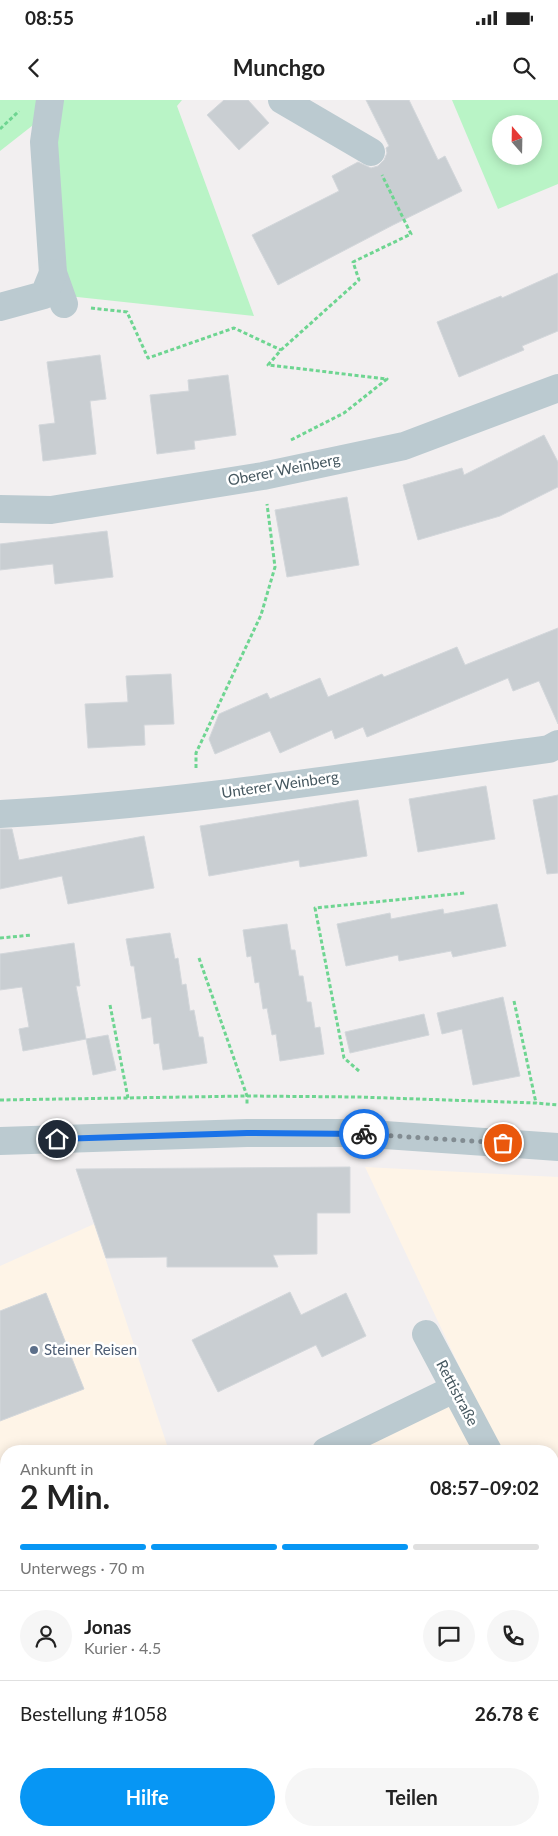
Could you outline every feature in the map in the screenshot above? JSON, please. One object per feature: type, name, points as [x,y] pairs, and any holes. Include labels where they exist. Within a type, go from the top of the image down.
[{"type":"street","points":[[282,100],[371,152]]},
{"type":"street","points":[[37,103],[44,142],[53,273],[64,304]]},
{"type":"street","points":[[0,307],[44,295],[53,273]]},
{"type":"street","name":"Oberer Weinberg","points":[[0,509],[51,510],[263,476],[404,446],[558,388]]},
{"type":"street","name":"Unterer Weinberg","points":[[0,814],[78,810],[196,796],[555,748]]},
{"type":"street","points":[[0,1141],[247,1133],[356,1133],[558,1147]]},
{"type":"street","name":"Rettistraße","points":[[426,1334],[485,1445]]},
{"type":"street","points":[[338,1445],[454,1389]]},
{"type":"path","points":[[0,129],[37,103]]},
{"type":"path","points":[[282,444],[344,414],[387,379],[268,364],[359,280],[354,262],[411,234],[371,152]]},
{"type":"path","points":[[64,304],[127,312],[148,358],[234,328],[281,350]]},
{"type":"path","points":[[196,796],[196,753],[262,615],[275,568],[263,476]]},
{"type":"path","points":[[359,1071],[344,1058],[315,908],[465,893]]},
{"type":"path","points":[[0,938],[32,935]]},
{"type":"path","points":[[199,958],[247,1096]]},
{"type":"path","points":[[514,1001],[536,1103]]},
{"type":"path","points":[[110,1005],[128,1098]]},
{"type":"path","points":[[0,1100],[247,1096],[358,1097],[558,1105]]},
{"type":"shaded area","points":[[365,1167],[558,1177],[558,1445],[316,1445],[461,1370]]},
{"type":"shaded area","points":[[94,1224],[167,1445],[0,1445],[0,1266]]},
{"type":"green space","points":[[0,100],[182,100],[177,106],[254,316],[68,296],[37,122],[0,151]]},
{"type":"green space","points":[[452,100],[558,100],[558,184],[498,209]]},
{"type":"building","points":[[224,100],[248,100],[269,123],[239,150],[207,115]]},
{"type":"building","points":[[366,100],[409,100],[438,160],[445,156],[462,191],[278,285],[252,235],[339,191],[332,176],[358,162],[371,168],[378,166],[384,160],[387,153],[386,148],[389,146]]},
{"type":"building","points":[[558,273],[558,331],[522,346],[524,350],[459,377],[437,322],[501,296],[502,298]]},
{"type":"building","points":[[100,355],[106,399],[90,401],[96,454],[43,461],[39,425],[55,423],[47,362]]},
{"type":"building","points":[[228,375],[236,435],[194,441],[195,449],[157,454],[150,395],[189,391],[188,380]]},
{"type":"building","points":[[544,435],[558,462],[558,487],[500,516],[418,540],[403,485],[462,468],[464,475]]},
{"type":"building","points":[[347,497],[359,565],[287,577],[275,510]]},
{"type":"building","points":[[107,531],[113,577],[55,584],[53,564],[0,570],[0,544]]},
{"type":"building","points":[[558,628],[558,724],[539,681],[513,691],[508,678],[367,737],[363,727],[335,739],[332,730],[280,753],[270,731],[215,754],[209,739],[219,714],[267,693],[270,699],[320,678],[328,697],[382,674],[384,677],[457,647],[465,665]]},
{"type":"building","points":[[171,674],[174,724],[144,725],[145,745],[88,748],[85,704],[128,702],[126,676]]},
{"type":"building","points":[[486,786],[495,839],[418,852],[409,799]]},
{"type":"building","points":[[558,795],[558,873],[547,874],[533,800]]},
{"type":"building","points":[[358,800],[367,856],[300,867],[299,860],[209,876],[200,826]]},
{"type":"building","points":[[0,829],[12,829],[19,860],[144,836],[154,888],[68,904],[62,876],[0,889]]},
{"type":"building","points":[[497,904],[506,946],[453,957],[451,951],[399,961],[398,955],[346,966],[337,924],[390,913],[391,919],[443,909],[444,914]]},
{"type":"building","points":[[287,924],[291,950],[295,950],[299,976],[303,976],[307,1002],[311,1002],[315,1028],[320,1027],[324,1054],[280,1061],[276,1034],[272,1035],[267,1008],[263,1009],[259,982],[255,983],[251,956],[247,957],[243,930]]},
{"type":"building","points":[[170,933],[175,959],[178,958],[182,985],[186,984],[190,1011],[194,1010],[199,1037],[203,1037],[207,1063],[163,1070],[159,1043],[154,1044],[151,1017],[142,1019],[134,966],[131,966],[126,939]]},
{"type":"building","points":[[74,943],[80,986],[76,986],[86,1039],[23,1051],[19,1029],[29,1027],[22,987],[0,990],[0,954]]},
{"type":"building","points":[[503,997],[520,1076],[473,1085],[462,1029],[442,1034],[437,1013]]},
{"type":"building","points":[[424,1014],[429,1035],[350,1053],[345,1032]]},
{"type":"building","points":[[108,1035],[116,1070],[93,1075],[86,1039]]},
{"type":"building","points":[[350,1167],[350,1213],[317,1213],[317,1254],[273,1255],[278,1267],[167,1267],[167,1257],[106,1258],[76,1169]]},
{"type":"building","points":[[290,1292],[301,1315],[346,1293],[366,1336],[322,1357],[316,1345],[218,1392],[192,1340]]},
{"type":"building","name":"Steiner Reisen","points":[[46,1293],[84,1389],[0,1421],[0,1311]]},
{"type":"way so far","points":[[364,1134],[503,1143]]},
{"type":"place","name":"Steiner Reisen","points":[[34,1350]]},
{"type":"route","points":[[57,1139],[247,1133],[364,1134]]}]
